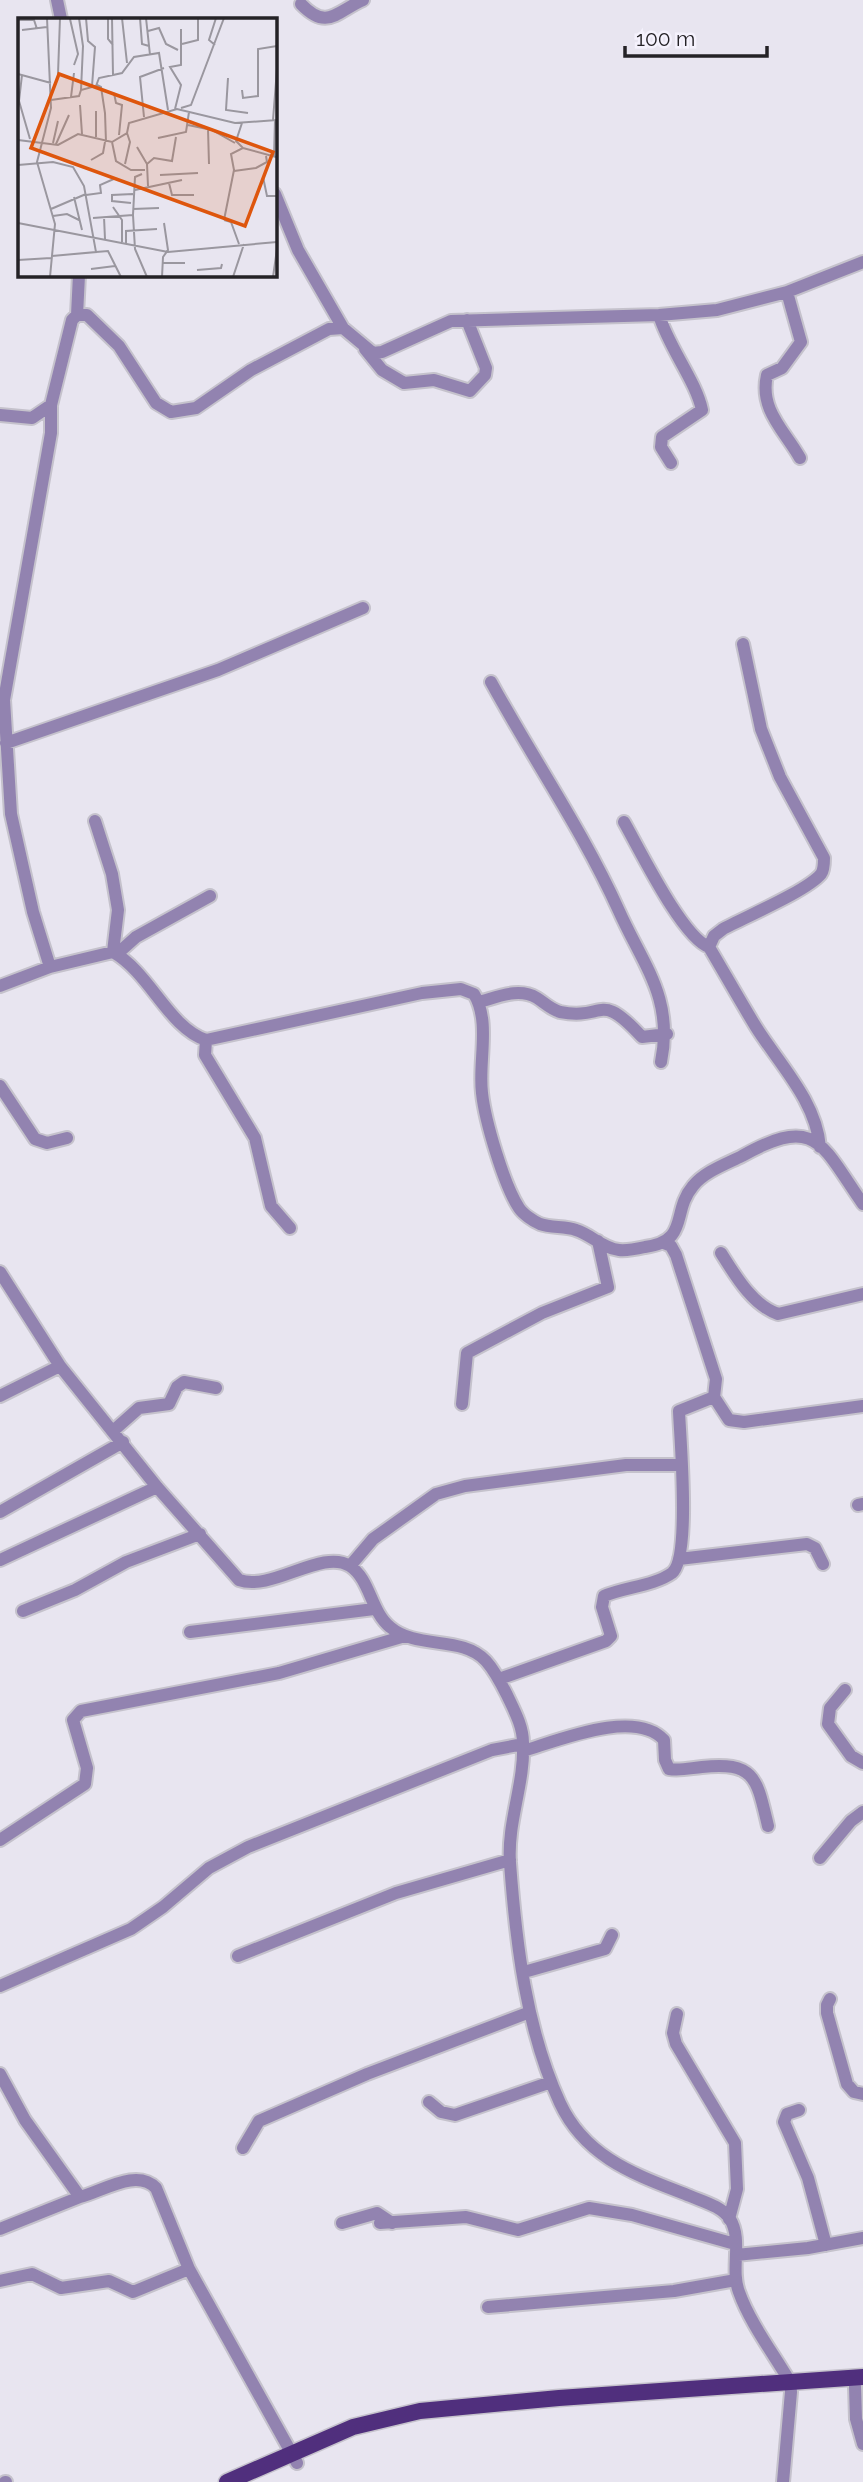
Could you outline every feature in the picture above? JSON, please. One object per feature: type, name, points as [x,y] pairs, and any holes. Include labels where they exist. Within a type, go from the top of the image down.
[{"type":"main road","points":[[253,2482],[353,2427],[420,2411],[860,2383]]},
{"type":"main road","points":[[227,2482],[295,2458]]},
{"type":"street","points":[[58,0],[61,18]]},
{"type":"street","points":[[301,4],[312,16],[329,18],[363,0]]},
{"type":"street","points":[[276,196],[298,250],[343,328],[373,353],[382,352],[452,321],[659,315],[717,310],[787,292],[863,262]]},
{"type":"street","points":[[50,967],[30,902],[11,814],[4,700],[51,433],[51,405],[72,320],[77,315],[79,276]]},
{"type":"street","points":[[787,292],[801,342],[782,368],[767,375],[765,395],[776,424],[786,434],[800,458]]},
{"type":"street","points":[[77,315],[87,316],[119,346],[156,403],[171,412],[196,408],[251,370],[330,330],[343,328]]},
{"type":"street","points":[[659,315],[671,349],[698,396],[702,410],[662,438],[661,447],[671,463]]},
{"type":"street","points":[[363,346],[382,370],[404,383],[433,380],[470,391],[485,375],[486,368],[467,320]]},
{"type":"street","points":[[0,415],[32,418],[51,405]]},
{"type":"street","points":[[6,743],[218,670],[363,608]]},
{"type":"street","points":[[709,947],[714,936],[723,929],[806,885],[821,874],[824,867],[824,858],[780,777],[761,729],[743,644]]},
{"type":"street","points":[[491,682],[517,733],[562,800],[607,881],[652,977],[667,1034],[661,1062]]},
{"type":"street","points":[[95,821],[112,874],[118,910],[115,953]]},
{"type":"street","points":[[624,822],[690,934],[709,947],[812,1114],[820,1147]]},
{"type":"street","points":[[0,986],[50,967],[115,953],[136,937],[210,896]]},
{"type":"street","points":[[115,953],[144,977],[185,1028],[206,1040],[444,989],[461,989],[474,994],[482,1015],[483,1102],[511,1192],[520,1211],[542,1225],[576,1229],[608,1248],[622,1251],[664,1243],[675,1233],[692,1186],[767,1142],[786,1135],[806,1135],[820,1147],[863,1204]]},
{"type":"street","points":[[479,1002],[517,992],[536,998],[546,1007],[561,1012],[604,1008],[613,1011],[624,1016],[642,1037],[667,1034]]},
{"type":"street","points":[[206,1040],[205,1055],[255,1138],[271,1206],[290,1228]]},
{"type":"street","points":[[0,1086],[35,1139],[47,1143],[67,1138]]},
{"type":"street","points":[[462,1404],[467,1353],[542,1313],[608,1287],[598,1241]]},
{"type":"street","points":[[664,1243],[673,1248],[680,1267],[716,1379],[714,1397],[729,1420],[744,1422],[863,1406]]},
{"type":"street","points":[[720,1253],[741,1284],[769,1311],[778,1314],[863,1294]]},
{"type":"street","points":[[0,1272],[60,1366],[157,1486],[240,1580],[248,1583],[324,1563],[338,1562],[350,1566],[358,1574],[374,1609],[386,1625],[405,1636],[474,1652],[489,1664],[499,1679],[521,1728],[523,1747],[511,1830],[510,1860],[530,2012],[551,2082],[571,2124],[607,2160],[711,2205],[729,2219]]},
{"type":"street","points":[[0,1396],[60,1366]]},
{"type":"street","points":[[113,1431],[139,1408],[169,1404],[177,1387],[184,1381],[216,1388]]},
{"type":"street","points":[[499,1679],[606,1642],[611,1636],[602,1607],[604,1596],[673,1572],[679,1559],[684,1532],[680,1408],[714,1397]]},
{"type":"street","points":[[0,1513],[123,1442]]},
{"type":"street","points":[[350,1566],[373,1539],[436,1494],[465,1486],[626,1465],[681,1465]]},
{"type":"street","points":[[0,1560],[157,1486]]},
{"type":"street","points":[[23,1611],[75,1590],[126,1562],[200,1534]]},
{"type":"street","points":[[679,1559],[807,1544],[815,1548],[823,1564]]},
{"type":"street","points":[[190,1632],[374,1609]]},
{"type":"street","points":[[0,1840],[85,1784],[87,1768],[73,1720],[81,1711],[279,1673],[405,1636]]},
{"type":"street","points":[[845,1689],[830,1708],[828,1724],[851,1756],[863,1763]]},
{"type":"street","points":[[0,1986],[131,1928],[163,1907],[209,1868],[248,1847],[492,1750],[523,1747],[599,1729],[619,1727],[652,1731],[664,1740],[665,1760],[669,1769],[728,1764],[744,1770],[760,1792],[768,1826]]},
{"type":"street","points":[[820,1858],[851,1821],[863,1812]]},
{"type":"street","points":[[238,1956],[396,1893],[510,1860]]},
{"type":"street","points":[[524,1972],[605,1949],[612,1935]]},
{"type":"street","points":[[830,1999],[827,2014],[847,2084],[854,2092],[863,2095]]},
{"type":"street","points":[[243,2148],[251,2130],[259,2122],[367,2074],[530,2012]]},
{"type":"street","points":[[677,2014],[673,2033],[676,2044],[735,2143],[737,2189],[729,2219],[736,2250],[736,2280],[742,2299],[790,2387],[783,2482]]},
{"type":"street","points":[[0,2074],[13,2099],[80,2196]]},
{"type":"street","points":[[429,2102],[441,2112],[455,2115],[551,2082]]},
{"type":"street","points":[[0,2095],[13,2099]]},
{"type":"street","points":[[799,2110],[788,2114],[785,2122],[808,2178],[826,2245]]},
{"type":"street","points":[[0,2229],[80,2196],[127,2181],[150,2182],[156,2188],[189,2269],[295,2458]]},
{"type":"street","points":[[342,2223],[377,2213],[386,2223],[466,2217],[518,2230],[589,2208],[632,2215],[736,2250],[826,2245],[863,2238]]},
{"type":"street","points":[[0,2281],[32,2274],[61,2288],[109,2281],[133,2292],[189,2269]]},
{"type":"street","points":[[488,2307],[674,2291],[736,2280]]},
{"type":"street","points":[[860,2383],[856,2419],[863,2444]]}]
